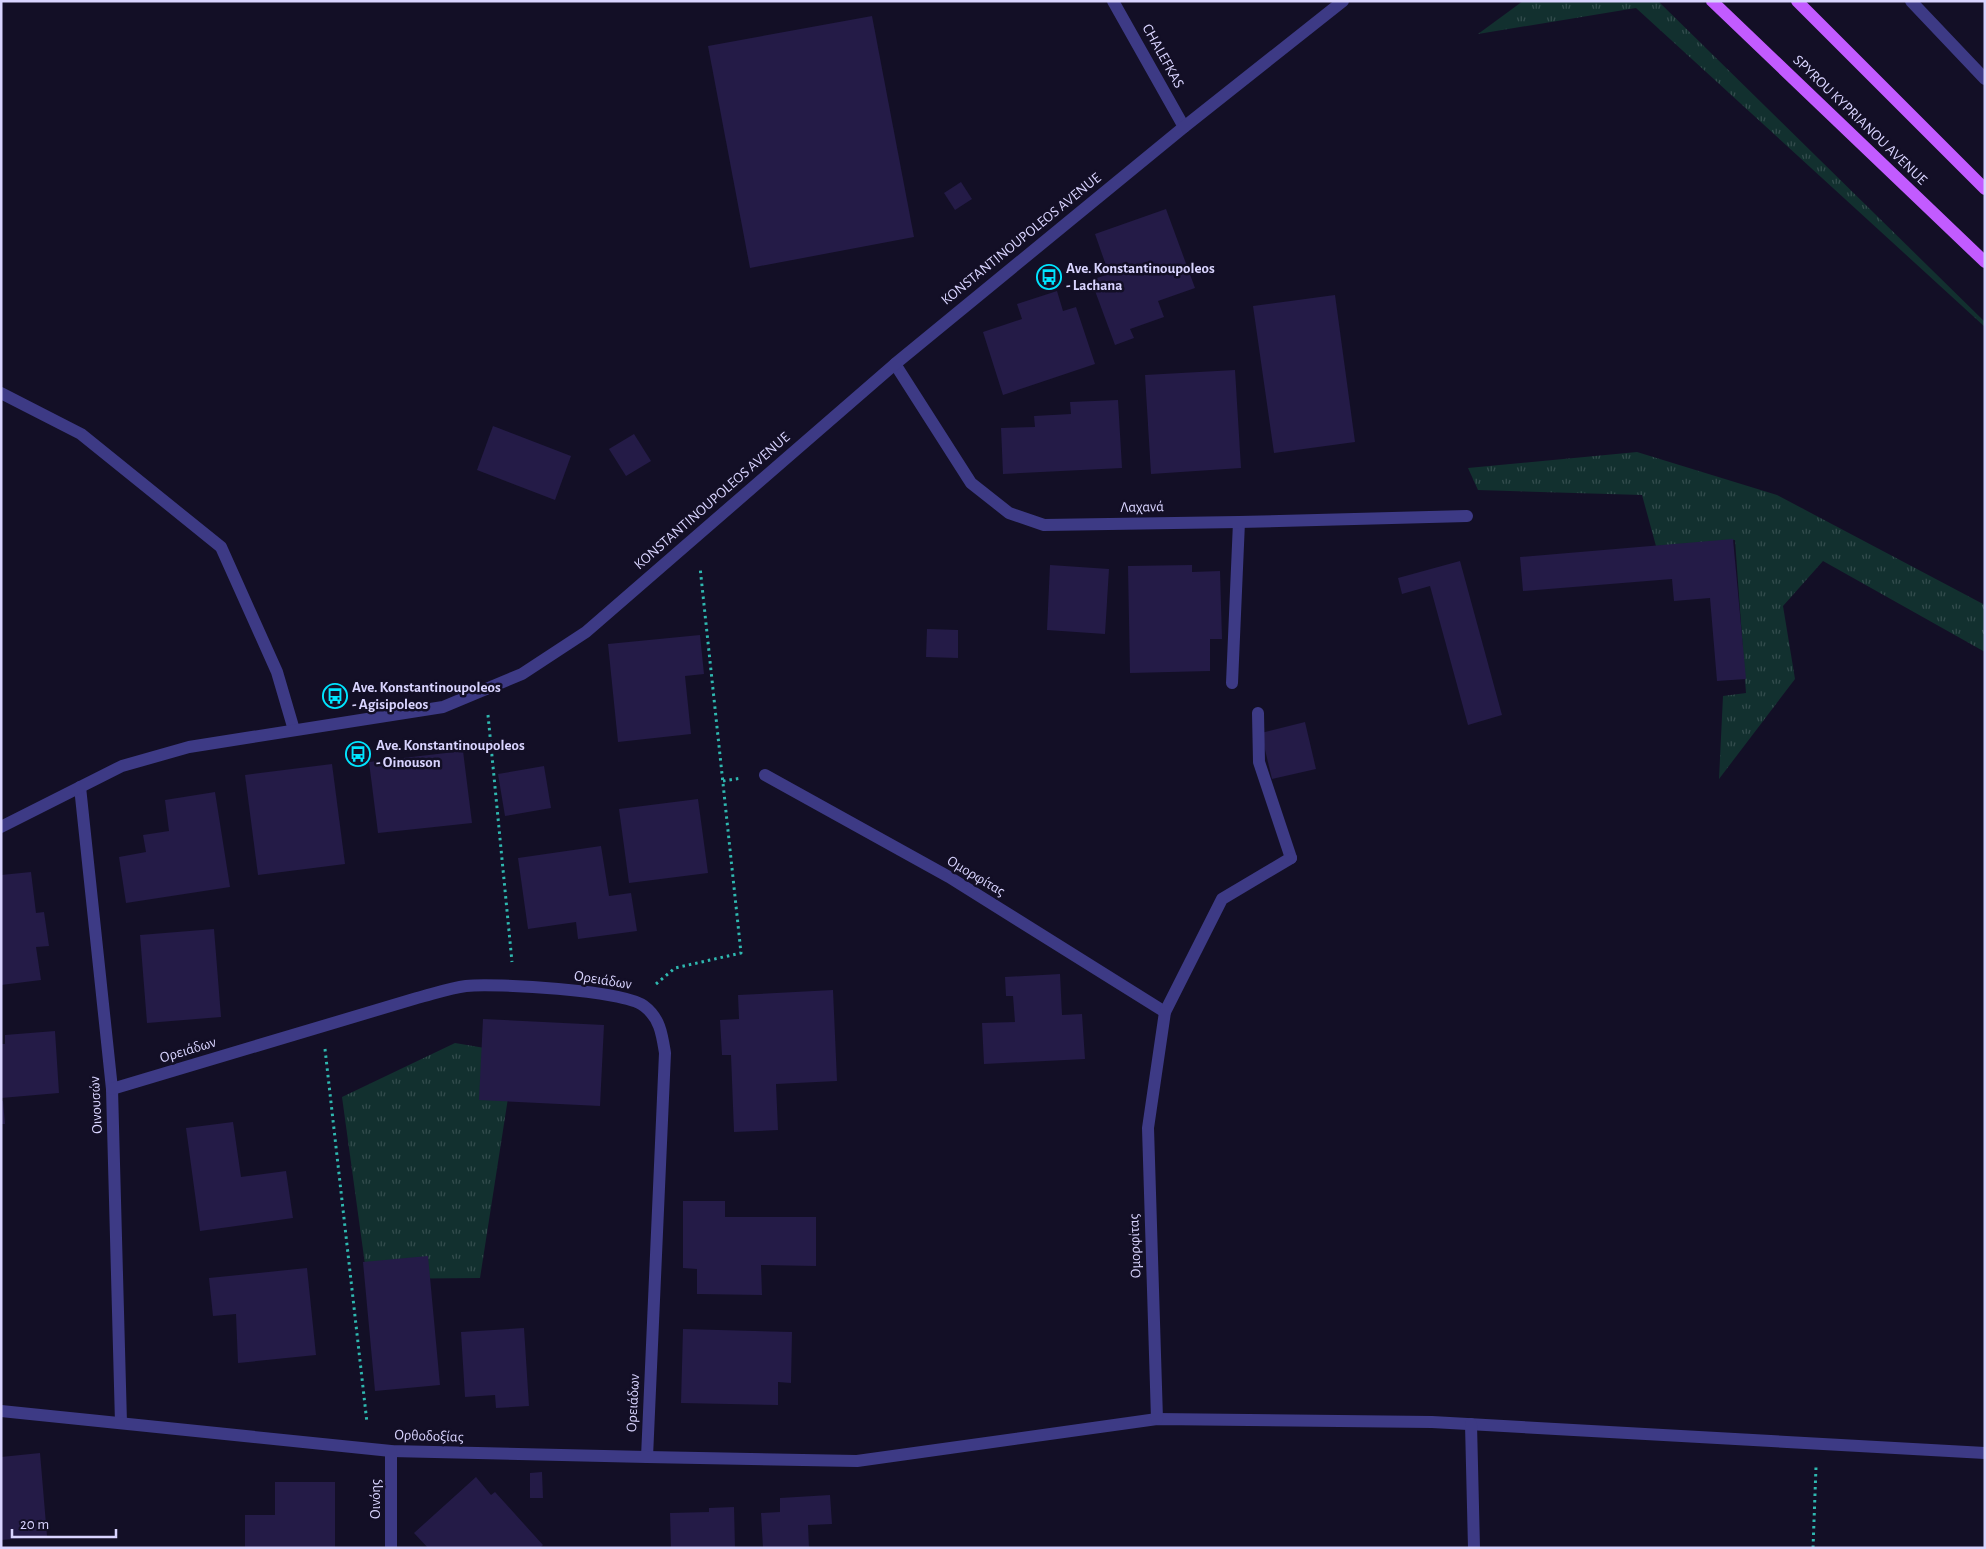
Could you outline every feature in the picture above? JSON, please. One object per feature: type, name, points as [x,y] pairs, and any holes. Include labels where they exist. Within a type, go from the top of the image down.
[{"type":"main road","name":"SPYROU KYPRIANOU AVENUE","points":[[1712,1],[1985,262]]},
{"type":"main road","points":[[1797,1],[1985,189]]},
{"type":"street","name":"CHALEFKAS","points":[[1113,1],[1184,127]]},
{"type":"street","name":"KONSTANTINOUPOLEOS AVENUE","points":[[1,827],[122,766],[188,747],[443,707],[522,674],[586,632],[895,364],[1184,127],[1344,1]]},
{"type":"street","points":[[1911,1],[1985,79]]},
{"type":"street","name":"Λαχανά","points":[[895,364],[971,483],[1009,513],[1044,524],[1239,522],[1466,516]]},
{"type":"street","points":[[1,393],[81,434],[221,547],[278,672],[294,730]]},
{"type":"street","points":[[1232,683],[1239,522]]},
{"type":"street","name":"Ομορφίτας","points":[[1157,1419],[1148,1128],[1165,1012],[1222,899],[1291,858],[1259,762],[1258,713]]},
{"type":"street","name":"Ομορφίτας","points":[[765,775],[949,877],[1165,1012]]},
{"type":"street","name":"Οινουσών","points":[[80,788],[112,1089],[121,1423]]},
{"type":"street","name":"Ορειάδων","points":[[112,1089],[417,998],[465,986],[514,987],[620,996],[642,1004],[654,1015],[661,1029],[665,1053],[647,1457]]},
{"type":"street","name":"Ορθοδοξίας","points":[[1,1411],[391,1451],[857,1462],[1157,1419],[1432,1422],[1985,1453]]},
{"type":"street","points":[[1471,1424],[1474,1548]]},
{"type":"street","name":"Οινόης","points":[[391,1451],[391,1548]]},
{"type":"path","points":[[636,1002],[675,968],[741,953],[696,536]]},
{"type":"path","points":[[485,689],[514,987]]},
{"type":"path","points":[[323,1026],[370,1449]]},
{"type":"path","points":[[1813,1548],[1816,1443]]},
{"type":"green space","points":[[1523,1],[1658,1],[1985,322],[1985,327],[1636,8],[1478,34]]},
{"type":"green space","points":[[1637,452],[1777,495],[1985,605],[1985,652],[1823,561],[1783,606],[1795,679],[1719,779],[1723,696],[1746,693],[1735,540],[1656,546],[1642,495],[1478,490],[1468,468]]},
{"type":"green space","points":[[455,1043],[515,1053],[480,1278],[367,1279],[342,1097]]},
{"type":"building","points":[[872,16],[914,237],[750,268],[708,46]]},
{"type":"building","points":[[961,182],[972,199],[955,210],[944,193]]},
{"type":"building","points":[[1166,209],[1195,288],[1158,301],[1164,317],[1130,329],[1134,338],[1115,345],[1091,280],[1109,274],[1095,234]]},
{"type":"building","points":[[1057,291],[1063,311],[1076,307],[1095,364],[1003,395],[983,332],[1022,319],[1017,304]]},
{"type":"building","points":[[1335,295],[1355,442],[1274,453],[1253,306]]},
{"type":"building","points":[[1235,370],[1241,468],[1151,474],[1145,375]]},
{"type":"building","points":[[1118,400],[1122,468],[1003,474],[1001,428],[1035,427],[1034,416],[1071,414],[1070,402]]},
{"type":"building","points":[[493,426],[571,456],[555,500],[477,470]]},
{"type":"building","points":[[634,434],[651,461],[626,476],[609,449]]},
{"type":"building","points":[[1733,539],[1746,679],[1717,681],[1710,598],[1674,601],[1672,579],[1523,591],[1520,557]]},
{"type":"building","points":[[1460,561],[1502,715],[1468,725],[1430,586],[1402,594],[1398,578]]},
{"type":"building","points":[[1050,565],[1109,569],[1105,634],[1047,630]]},
{"type":"building","points":[[1192,565],[1192,572],[1220,571],[1222,639],[1210,639],[1210,671],[1130,673],[1128,566]]},
{"type":"building","points":[[927,629],[958,630],[958,658],[926,657]]},
{"type":"building","points":[[700,635],[704,674],[685,676],[691,734],[618,742],[608,644]]},
{"type":"building","points":[[1305,722],[1316,769],[1272,779],[1261,733]]},
{"type":"building","points":[[463,751],[472,823],[378,833],[369,762]]},
{"type":"building","points":[[332,764],[345,864],[258,875],[245,775]]},
{"type":"building","points":[[544,766],[551,808],[505,816],[498,774]]},
{"type":"building","points":[[215,792],[230,887],[126,903],[119,857],[146,852],[143,835],[169,831],[165,800]]},
{"type":"building","points":[[698,799],[708,873],[629,883],[619,809]]},
{"type":"building","points":[[601,846],[609,896],[631,893],[637,931],[578,939],[576,922],[528,929],[518,858]]},
{"type":"building","points":[[31,872],[36,913],[44,912],[49,946],[36,947],[41,980],[1,985],[1,875]]},
{"type":"building","points":[[214,929],[221,1017],[147,1023],[140,935]]},
{"type":"building","points":[[1060,974],[1062,1015],[1082,1014],[1085,1059],[984,1064],[982,1023],[1015,1022],[1013,996],[1006,996],[1005,977]]},
{"type":"building","points":[[833,990],[837,1081],[776,1084],[778,1130],[734,1132],[731,1055],[722,1055],[720,1020],[739,1019],[738,995]]},
{"type":"building","points":[[483,1019],[604,1025],[600,1106],[479,1100]]},
{"type":"building","points":[[55,1031],[59,1093],[1,1098],[1,1044],[5,1044],[5,1035]]},
{"type":"building","points":[[1,1101],[3,1101],[5,1124],[1,1124]]},
{"type":"building","points":[[233,1122],[241,1177],[286,1171],[293,1218],[200,1231],[186,1128]]},
{"type":"building","points":[[683,1201],[725,1201],[725,1217],[816,1217],[816,1266],[761,1265],[762,1295],[697,1294],[697,1269],[683,1268]]},
{"type":"building","points":[[428,1256],[440,1385],[375,1391],[363,1262]]},
{"type":"building","points":[[307,1268],[316,1355],[238,1363],[236,1314],[213,1316],[209,1278]]},
{"type":"building","points":[[524,1328],[529,1406],[496,1408],[495,1395],[465,1397],[461,1332]]},
{"type":"building","points":[[683,1329],[792,1332],[791,1383],[778,1382],[778,1405],[681,1403]]},
{"type":"building","points":[[40,1453],[47,1536],[1,1540],[1,1457]]},
{"type":"building","points":[[542,1472],[543,1498],[530,1498],[530,1473]]},
{"type":"building","points":[[476,1477],[491,1495],[495,1492],[543,1545],[540,1548],[428,1548],[414,1533]]},
{"type":"building","points":[[275,1482],[335,1482],[335,1548],[245,1548],[245,1515],[275,1515]]},
{"type":"building","points":[[830,1495],[832,1524],[808,1525],[809,1548],[763,1548],[761,1513],[780,1512],[780,1498]]},
{"type":"building","points":[[734,1507],[735,1548],[671,1548],[670,1513],[709,1512],[709,1508]]},
{"type":"place","name":"Ave. Konstantinoupoleos - Lachana","points":[[1049,277]]},
{"type":"place","name":"Ave. Konstantinoupoleos - Agisipoleos","points":[[335,696]]},
{"type":"place","name":"Ave. Konstantinoupoleos - Oinouson","points":[[358,754]]}]
